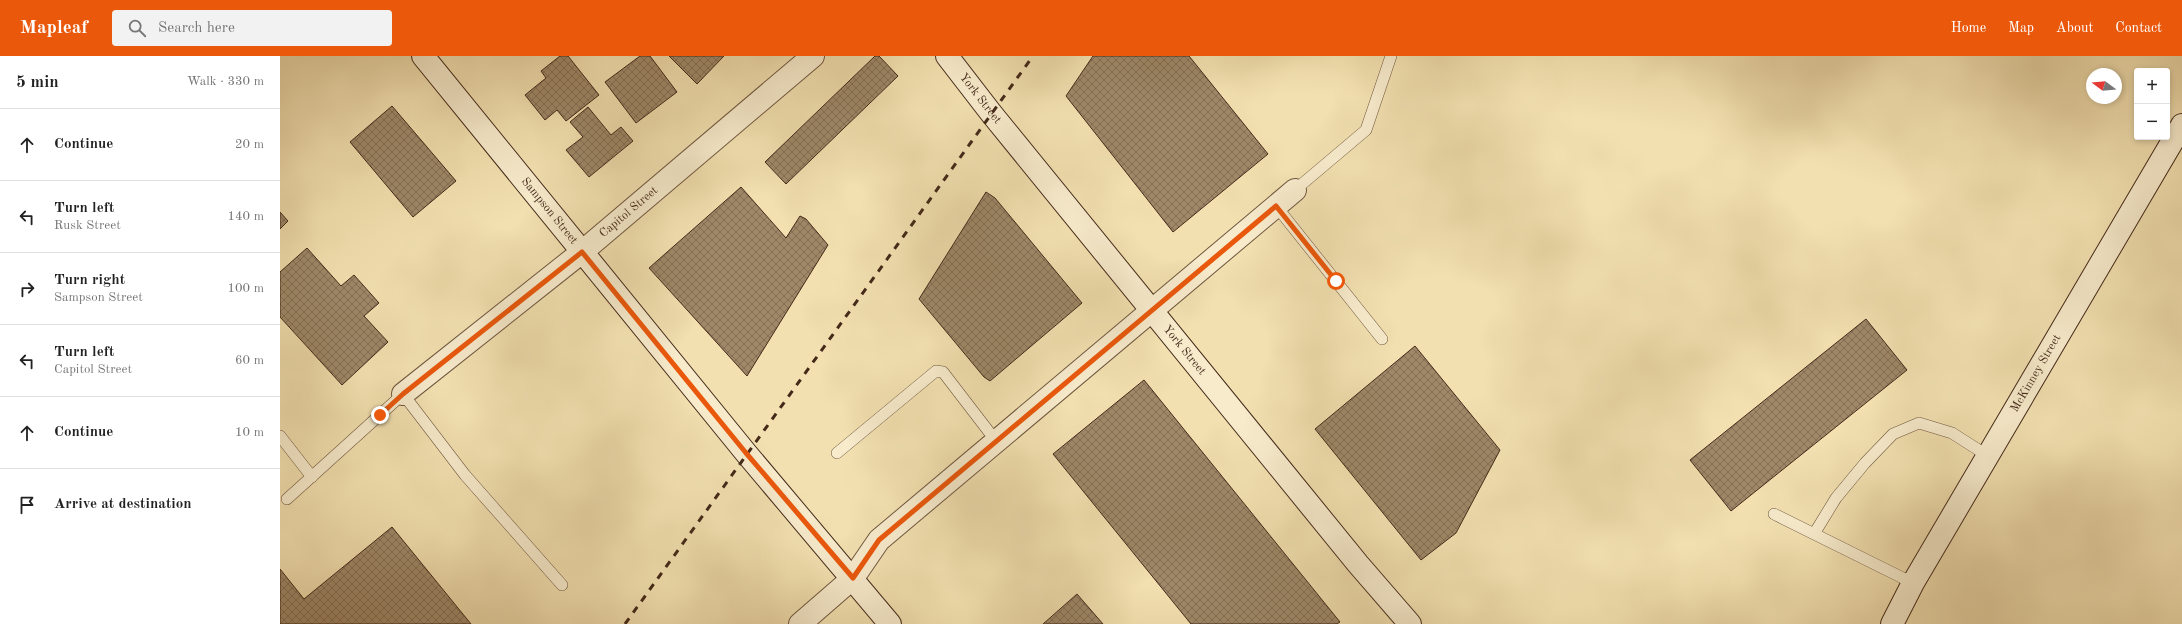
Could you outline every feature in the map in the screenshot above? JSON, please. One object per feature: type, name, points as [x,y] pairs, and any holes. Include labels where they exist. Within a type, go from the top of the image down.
[{"type":"street","name":"Sampson Street","points":[[423,56],[746,453],[853,578],[890,624]]},
{"type":"street","name":"Capitol Street","points":[[403,394],[582,252],[813,56]]},
{"type":"street","name":"York Street","points":[[947,56],[1358,564],[1410,624]]},
{"type":"street","name":"McKinney Street","points":[[1892,624],[1913,583],[2182,125]]},
{"type":"street","points":[[800,624],[853,578],[879,540],[1295,190]]},
{"type":"lane","points":[[1295,190],[1366,130],[1391,56]]},
{"type":"lane","points":[[1276,206],[1382,339]]},
{"type":"lane","points":[[837,453],[936,371],[943,372],[996,441]]},
{"type":"lane","points":[[287,499],[403,394],[465,475],[562,585]]},
{"type":"lane","points":[[1814,534],[1836,498],[1893,434],[1920,423],[1952,433],[1988,456]]},
{"type":"lane","points":[[280,436],[312,477]]},
{"type":"lane","points":[[1774,514],[1913,583]]},
{"type":"building","points":[[560,56],[568,56],[599,95],[566,121],[557,110],[545,120],[525,95],[546,78],[541,71]]},
{"type":"building","points":[[640,56],[650,56],[677,92],[636,123],[605,82]]},
{"type":"building","points":[[669,56],[724,56],[697,84]]},
{"type":"building","points":[[875,56],[879,56],[898,76],[786,184],[765,162]]},
{"type":"building","points":[[1093,56],[1189,56],[1268,154],[1173,232],[1066,96]]},
{"type":"building","points":[[392,106],[456,181],[413,217],[350,142]]},
{"type":"building","points":[[588,107],[611,135],[621,127],[633,141],[589,177],[566,150],[583,137],[570,122]]},
{"type":"building","points":[[741,187],[786,238],[800,216],[806,219],[828,245],[747,376],[649,268]]},
{"type":"building","points":[[986,192],[995,198],[1082,303],[990,381],[984,377],[919,299]]},
{"type":"building","points":[[280,212],[288,221],[280,229]]},
{"type":"building","points":[[307,248],[341,286],[354,275],[379,303],[364,316],[388,342],[342,385],[280,317],[280,272]]},
{"type":"building","points":[[1866,319],[1907,370],[1731,511],[1690,460]]},
{"type":"building","points":[[1415,346],[1500,450],[1456,533],[1421,560],[1315,429]]},
{"type":"building","points":[[1144,380],[1340,622],[1337,624],[1191,624],[1053,454]]},
{"type":"building","points":[[392,527],[471,624],[280,624],[280,569],[304,599]]},
{"type":"building","points":[[1077,594],[1103,624],[1043,624]]},
{"type":"railway","points":[[625,624],[1033,56]]},
{"type":"route","points":[[380,415],[403,394],[582,252],[746,453],[853,578],[879,540],[1004,434],[1187,283],[1276,206],[1336,281]]}]
